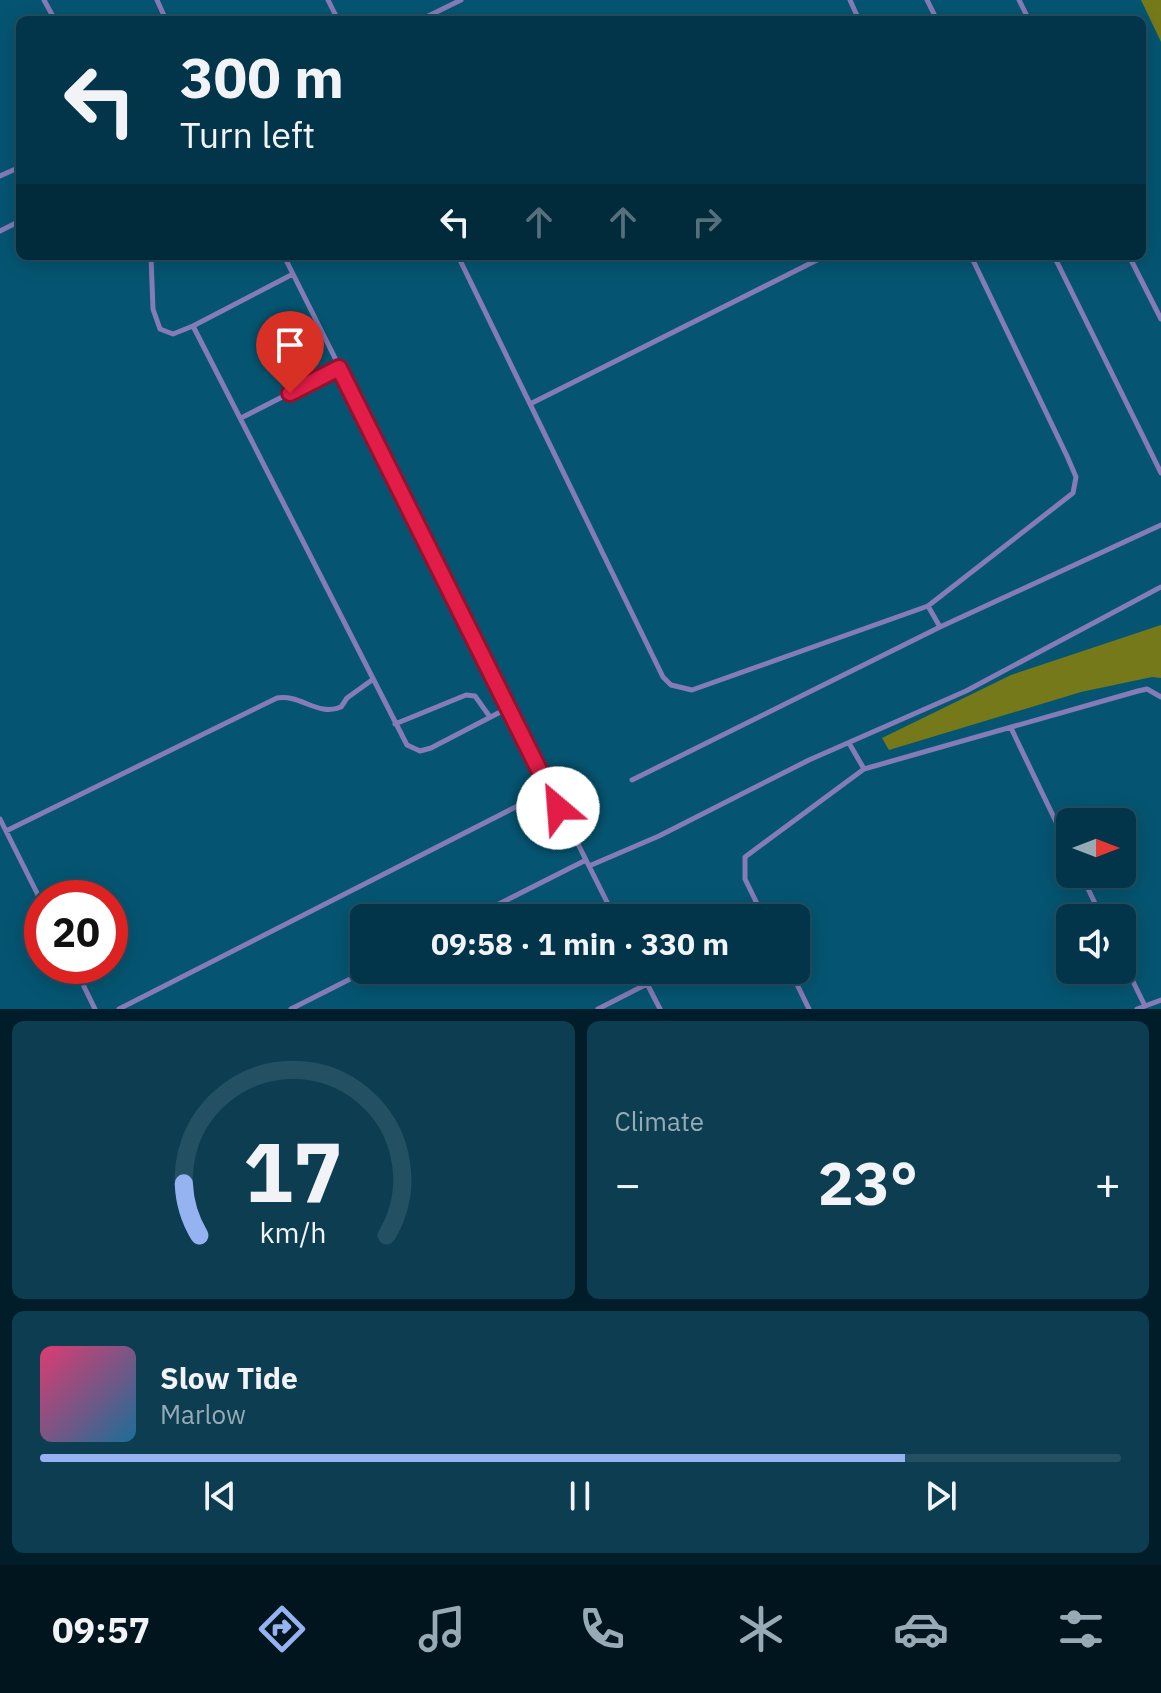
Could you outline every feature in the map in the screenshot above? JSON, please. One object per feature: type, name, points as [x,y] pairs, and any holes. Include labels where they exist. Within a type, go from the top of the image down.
[{"type":"lane","points":[[428,16],[461,0]]},
{"type":"lane","points":[[151,260],[153,309],[160,329],[173,334],[293,274]]},
{"type":"lane","points":[[286,260],[608,904]]},
{"type":"lane","points":[[460,260],[663,677],[671,685],[692,690],[928,606],[1064,503],[1076,485],[1067,456],[973,260]]},
{"type":"lane","points":[[532,403],[817,260]]},
{"type":"lane","points":[[1056,260],[1161,473]]},
{"type":"lane","points":[[1131,260],[1161,319]]},
{"type":"lane","points":[[193,326],[407,745],[420,751],[508,708]]},
{"type":"lane","points":[[240,419],[339,368]]},
{"type":"lane","points":[[632,780],[940,627],[1161,525]]},
{"type":"lane","points":[[501,904],[587,863],[603,861],[849,743],[966,691],[1161,587]]},
{"type":"lane","points":[[928,606],[940,627]]},
{"type":"lane","points":[[6,831],[277,698],[290,698],[331,711],[341,707],[347,698],[372,680]]},
{"type":"lane","points":[[757,904],[745,879],[745,857],[864,769],[1138,691],[1147,689],[1161,697]]},
{"type":"lane","points":[[395,724],[466,695],[475,696],[490,717]]},
{"type":"lane","points":[[1011,728],[1056,822]]},
{"type":"lane","points":[[849,743],[864,769]]},
{"type":"lane","points":[[119,1009],[549,790]]},
{"type":"lane","points":[[0,819],[30,880]]},
{"type":"lane","points":[[291,1009],[350,979]]},
{"type":"lane","points":[[83,984],[95,1009]]},
{"type":"lane","points":[[598,1009],[647,984],[660,1009]]},
{"type":"lane","points":[[797,984],[809,1009]]},
{"type":"lane","points":[[1134,984],[1145,1006]]},
{"type":"lane","points":[[1137,1009],[1161,1000]]},
{"type":"shaded area","points":[[0,0],[1161,0],[1161,1009],[0,1009]]},
{"type":"shaded area","points":[[1141,0],[1161,0],[1161,42]]},
{"type":"shaded area","points":[[1161,625],[1161,678],[1152,677],[1081,692],[889,750],[882,738],[1011,675]]},
{"type":"route","points":[[290,393],[339,368],[558,808]]}]
